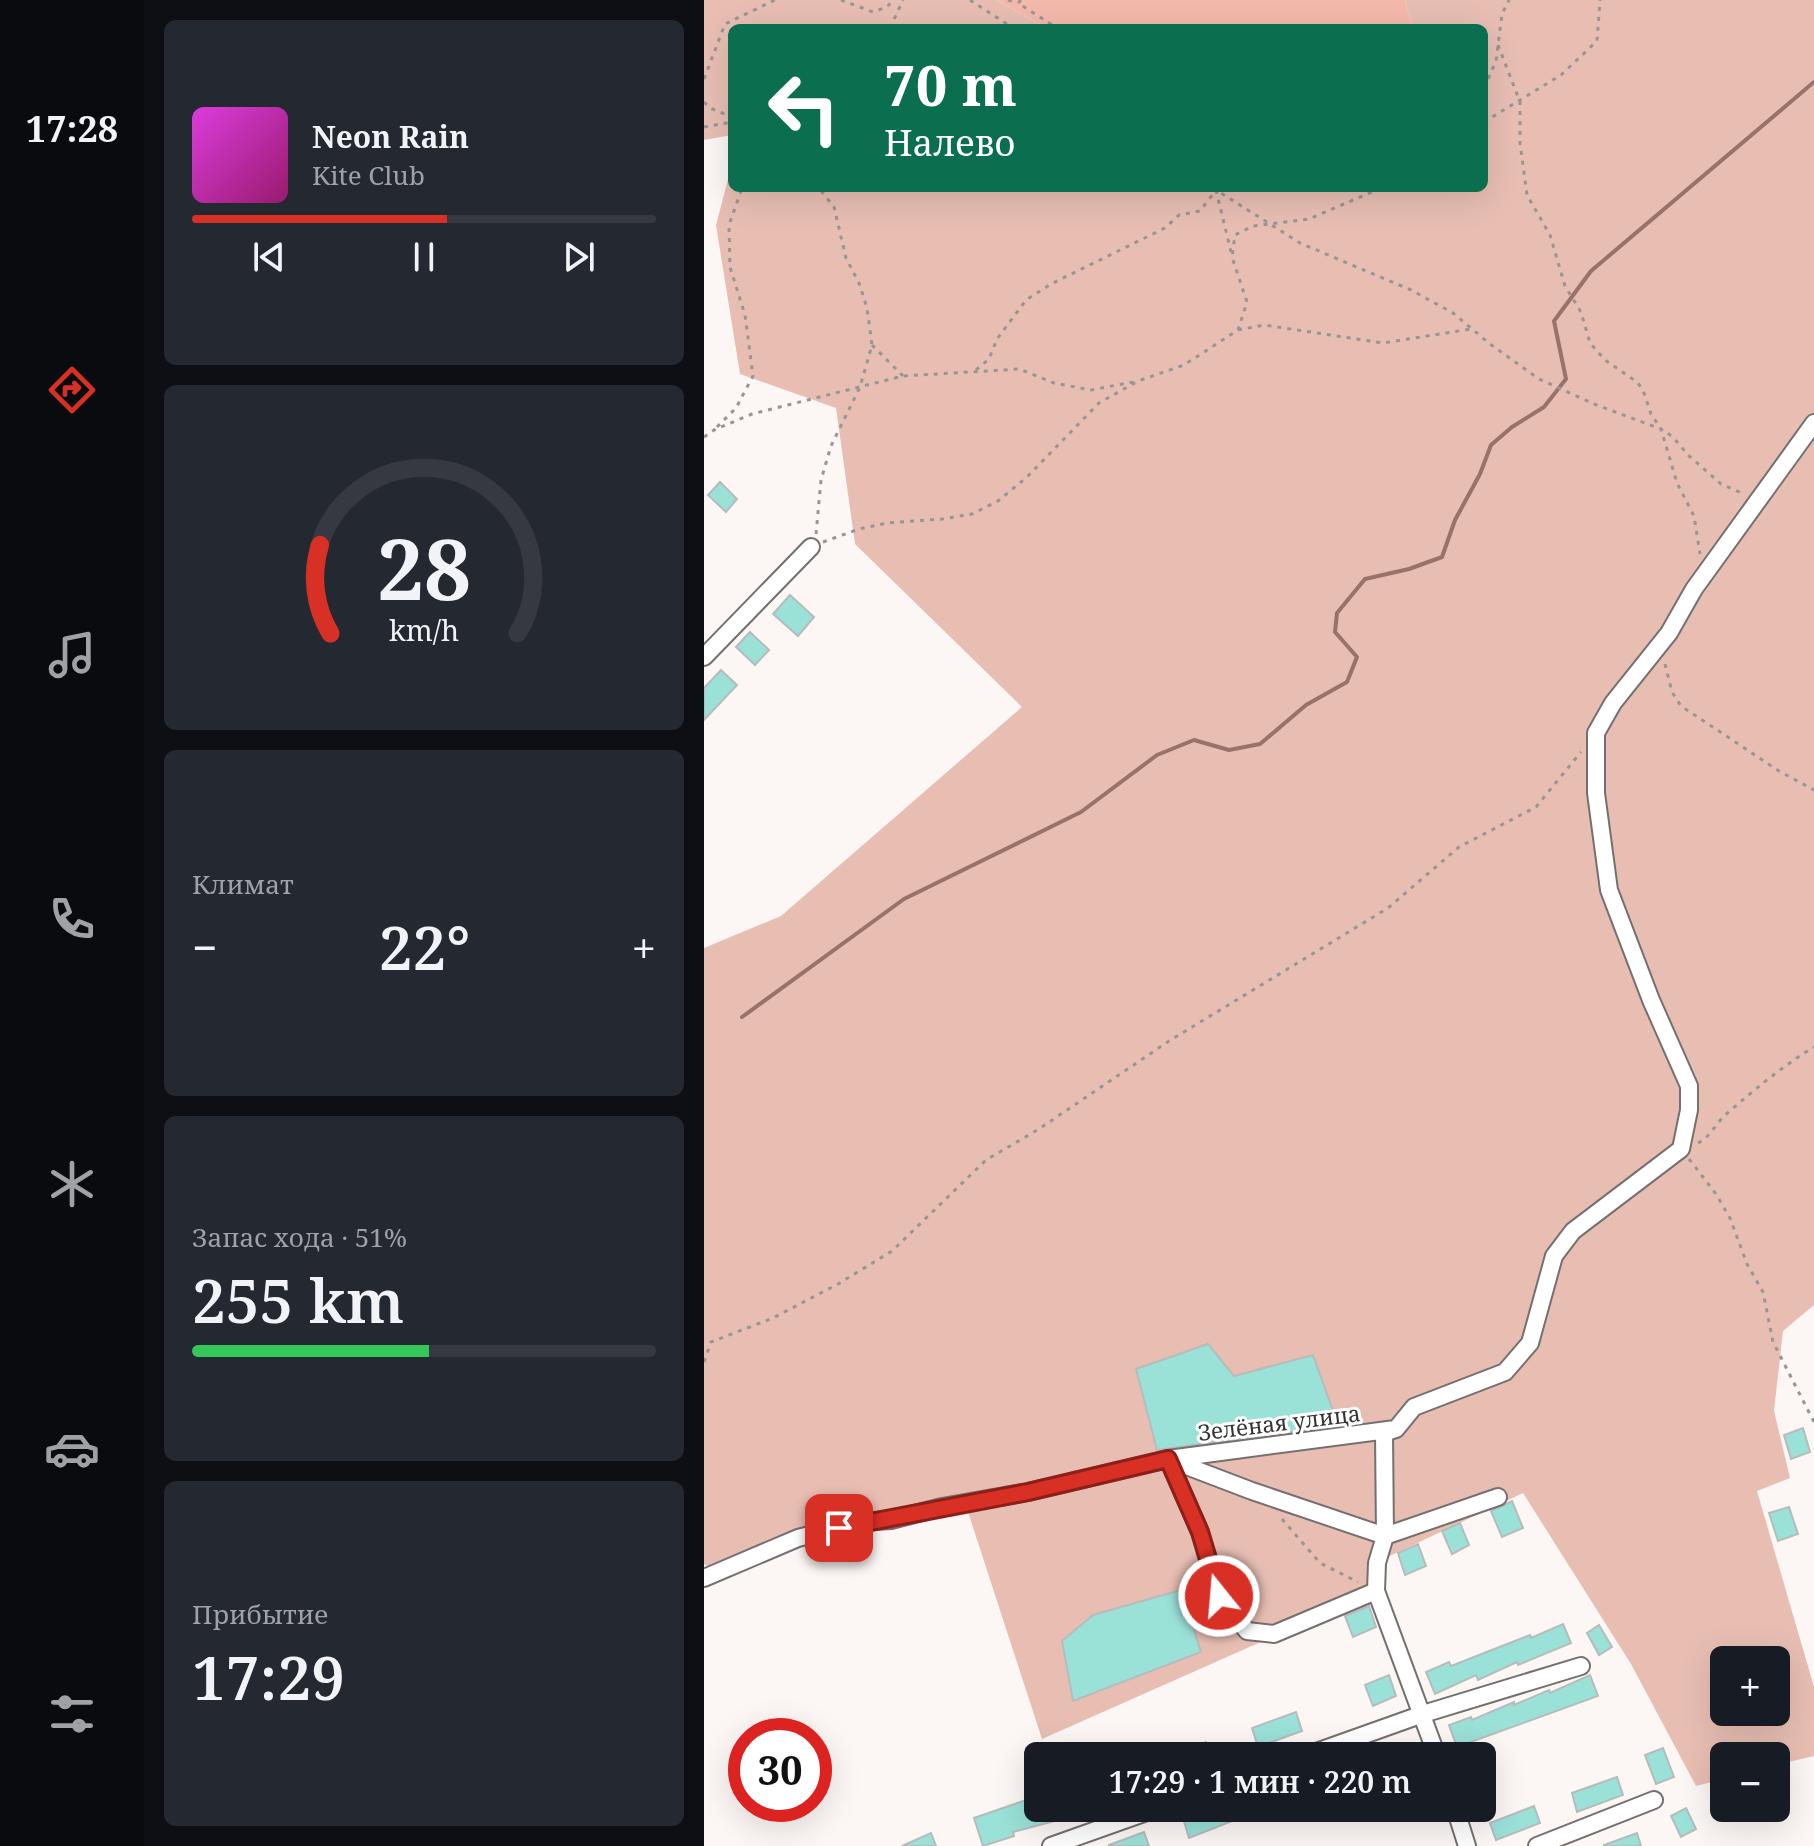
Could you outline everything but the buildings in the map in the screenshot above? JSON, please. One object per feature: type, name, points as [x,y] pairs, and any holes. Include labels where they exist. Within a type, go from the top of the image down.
[{"type":"street","points":[[1432,1742],[1376,1591],[1377,1563],[1385,1536],[1384,1433],[1396,1429],[1414,1407],[1505,1372],[1530,1343],[1554,1256],[1573,1231],[1681,1149],[1689,1110],[1689,1086],[1651,1000],[1609,890],[1596,793],[1596,733],[1613,703],[1669,633],[1694,589],[1814,423]]},
{"type":"street","points":[[704,657],[811,547]]},
{"type":"street","name":"Зелёная улица","points":[[712,1575],[798,1538],[835,1529],[1028,1492],[1168,1459],[1396,1429]]},
{"type":"street","points":[[1168,1459],[1385,1536],[1498,1497]]},
{"type":"street","points":[[1168,1459],[1200,1532],[1219,1596],[1247,1631],[1274,1634],[1376,1591]]},
{"type":"street","points":[[704,1564],[712,1575]]},
{"type":"street","points":[[1344,1742],[1423,1714],[1581,1666]]},
{"type":"street","points":[[1537,1846],[1654,1800]]},
{"type":"street","points":[[1051,1846],[1119,1822]]},
{"type":"street","points":[[1459,1822],[1467,1846]]},
{"type":"path","points":[[704,79],[725,24],[775,0]]},
{"type":"path","points":[[841,0],[873,12],[887,7],[893,0]]},
{"type":"path","points":[[892,24],[903,0]]},
{"type":"path","points":[[970,0],[1007,24]]},
{"type":"path","points":[[1008,0],[1020,2],[1051,24]]},
{"type":"path","points":[[1488,79],[1496,61],[1502,14],[1509,0]]},
{"type":"path","points":[[1488,120],[1561,75],[1597,41],[1600,0]]},
{"type":"path","points":[[1498,45],[1520,102],[1520,143],[1527,195],[1550,235],[1565,286],[1581,312],[1590,343],[1605,360],[1637,382],[1643,390],[1651,414],[1661,429],[1677,483],[1694,516],[1701,549],[1699,563]]},
{"type":"path","points":[[704,102],[728,118]]},
{"type":"path","points":[[704,127],[728,121]]},
{"type":"path","points":[[704,437],[736,408],[753,376],[745,315],[730,267],[729,225],[741,192]]},
{"type":"path","points":[[811,547],[815,540],[821,480],[831,446],[860,387],[872,345],[867,308],[859,283],[846,258],[834,207],[822,192]]},
{"type":"path","points":[[976,370],[989,359],[997,339],[1026,300],[1051,284],[1165,228],[1179,215],[1200,211],[1212,192]]},
{"type":"path","points":[[1215,192],[1247,302],[1238,330]]},
{"type":"path","points":[[1219,192],[1300,243],[1411,290],[1453,313],[1539,379],[1661,429],[1721,484],[1758,500]]},
{"type":"path","points":[[1232,257],[1235,235],[1253,226],[1309,219],[1372,192]]},
{"type":"path","points":[[714,430],[752,414],[903,376],[1019,369],[1054,383],[1091,390],[1138,381],[1184,365],[1238,330],[1264,325],[1383,343],[1472,329]]},
{"type":"path","points":[[872,345],[903,376]]},
{"type":"path","points":[[811,547],[859,529],[972,514],[998,501],[1027,477],[1099,403],[1138,381]]},
{"type":"path","points":[[1665,659],[1672,692],[1681,706],[1779,771],[1814,790]]},
{"type":"path","points":[[704,1362],[711,1342],[773,1318],[892,1251],[986,1160],[1039,1129],[1169,1041],[1388,908],[1459,847],[1536,807],[1596,733]]},
{"type":"path","points":[[1814,1047],[1782,1066],[1719,1120],[1703,1141],[1681,1149],[1716,1194],[1730,1218],[1747,1264],[1763,1292],[1773,1342],[1814,1422]]},
{"type":"path","points":[[1275,1510],[1320,1563],[1376,1591]]},
{"type":"shaded area","points":[[704,0],[997,0],[1039,24],[728,24],[728,136],[704,140]]},
{"type":"shaded area","points":[[997,0],[1405,0],[1412,24],[1039,24]]},
{"type":"shaded area","points":[[1405,0],[1814,0],[1814,1305],[1783,1331],[1774,1411],[1790,1478],[1757,1491],[1814,1687],[1814,1756],[1790,1762],[1790,1742],[1710,1742],[1710,1782],[1696,1786],[1631,1664],[1523,1493],[1377,1562],[1376,1591],[1042,1739],[968,1512],[860,1522],[719,1573],[704,1564],[704,948],[781,916],[1022,707],[855,544],[836,408],[740,374],[716,225],[728,179],[728,192],[1488,192],[1488,24],[1412,24]]},
{"type":"waterway","points":[[742,1017],[904,899],[1081,812],[1157,755],[1194,740],[1229,750],[1260,744],[1306,705],[1347,682],[1357,657],[1335,632],[1337,613],[1365,579],[1409,569],[1442,557],[1455,520],[1480,474],[1491,445],[1544,407],[1566,379],[1554,321],[1591,271],[1814,82]]},
{"type":"route","points":[[839,1528],[1028,1492],[1168,1459],[1200,1532],[1219,1596]]}]
